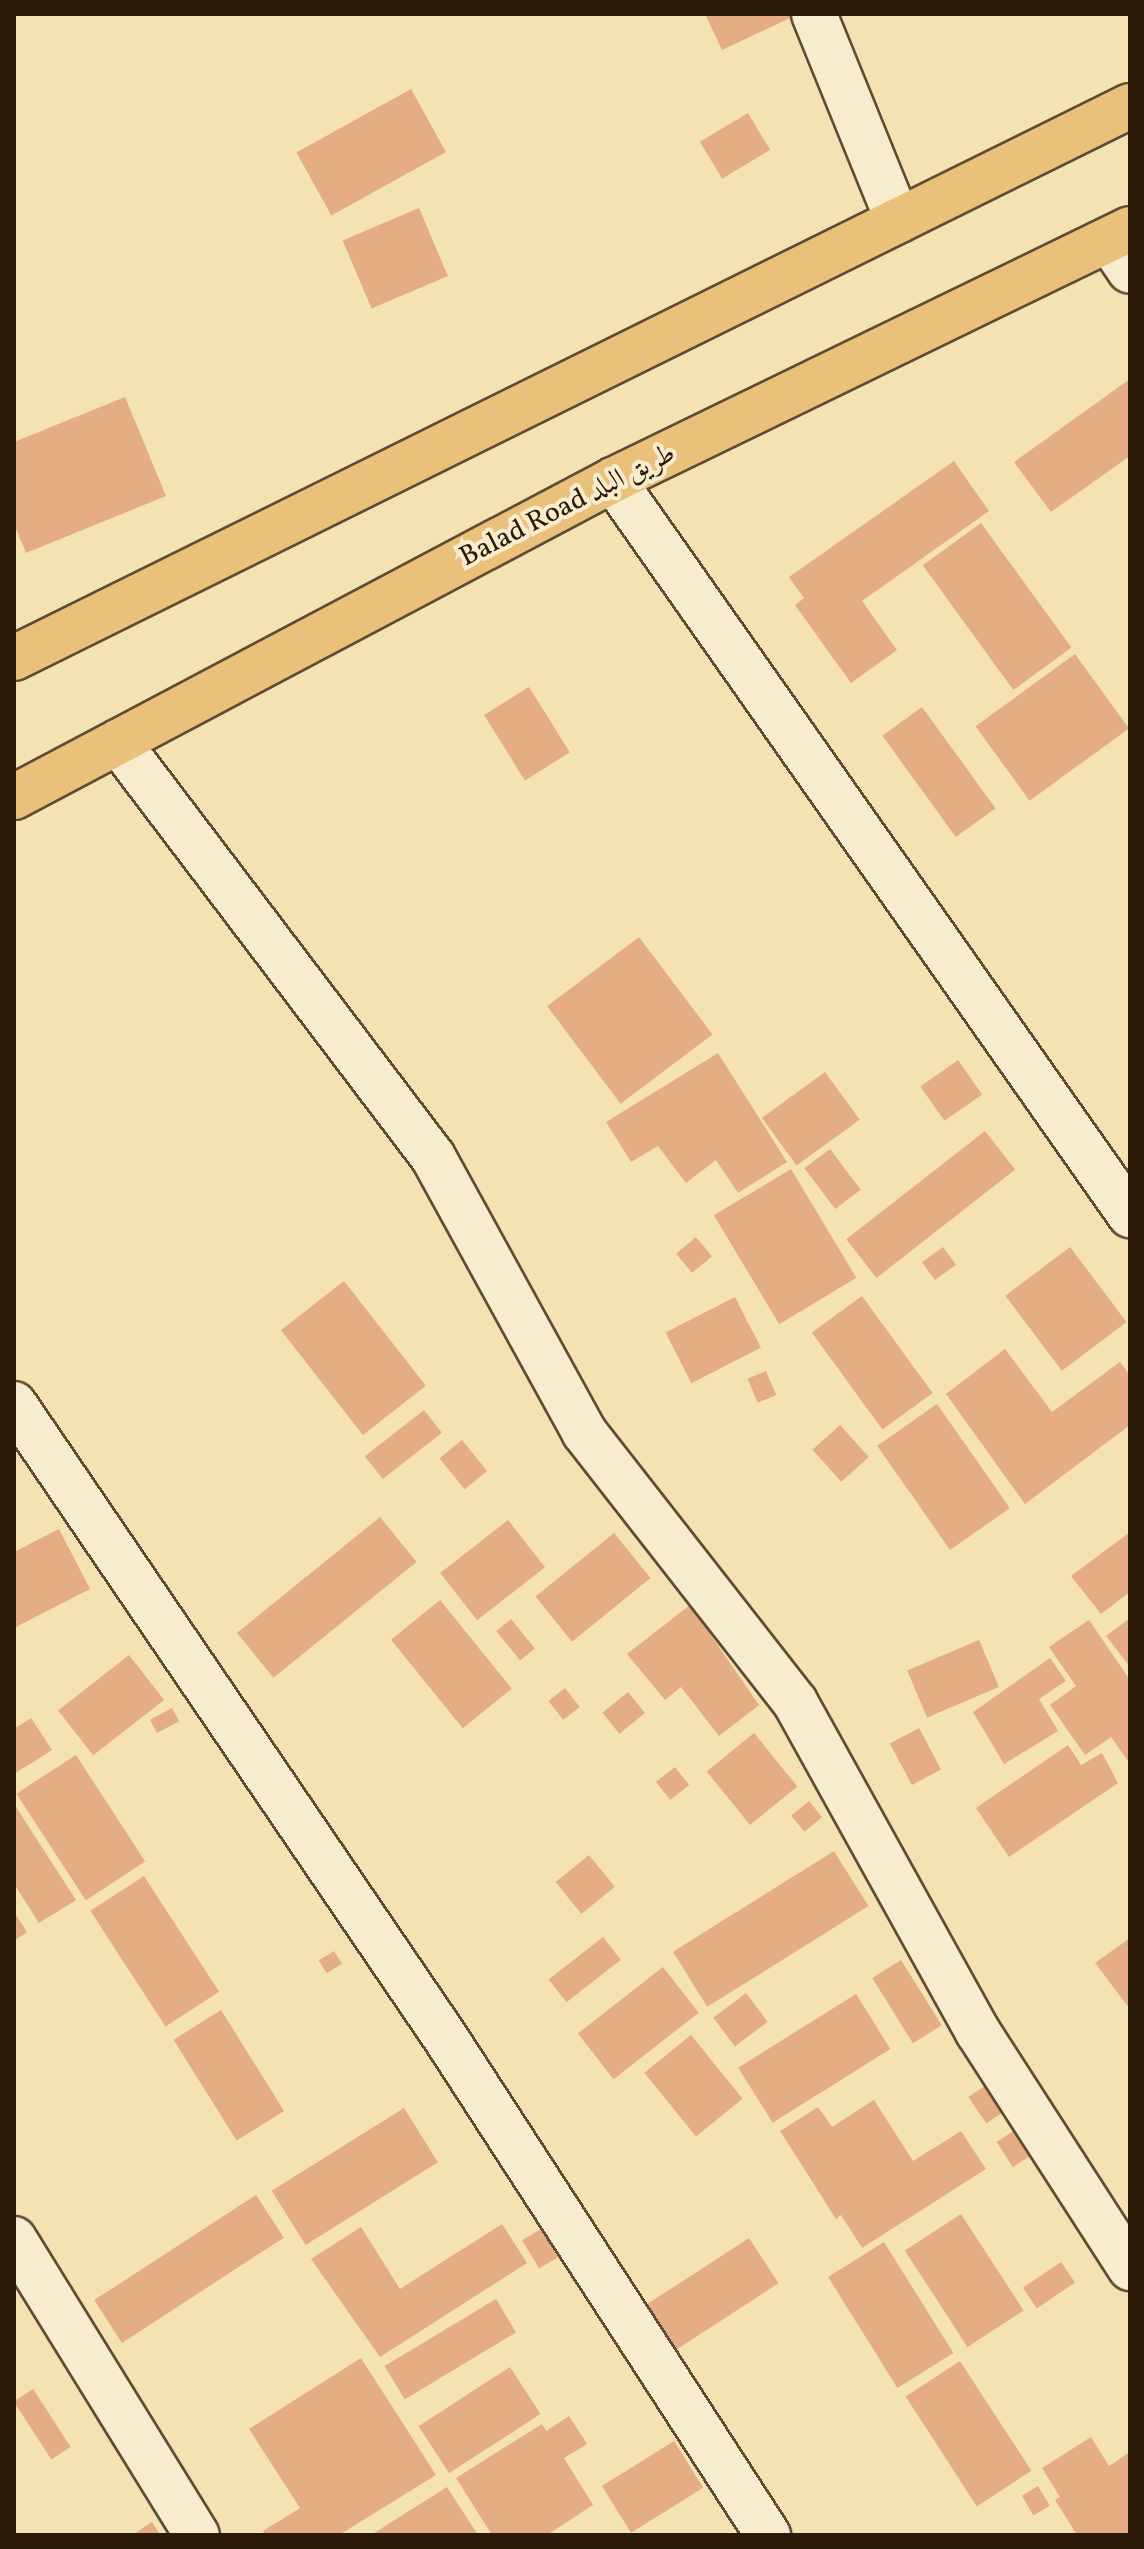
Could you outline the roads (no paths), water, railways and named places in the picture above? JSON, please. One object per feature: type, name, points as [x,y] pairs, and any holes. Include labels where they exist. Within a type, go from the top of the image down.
[{"type":"highway","points":[[14,658],[1130,106]]},
{"type":"highway","name":"Balad Road طريق البلد","points":[[14,797],[613,480],[1123,247]]},
{"type":"street","points":[[814,14],[898,221]]},
{"type":"street","points":[[613,480],[1130,1215]]},
{"type":"street","points":[[118,742],[433,1157],[584,1432],[795,1702],[978,2032],[1130,2268]]},
{"type":"street","points":[[14,1404],[445,2037],[768,2535]]},
{"type":"street","points":[[20,2260],[197,2535]]}]
